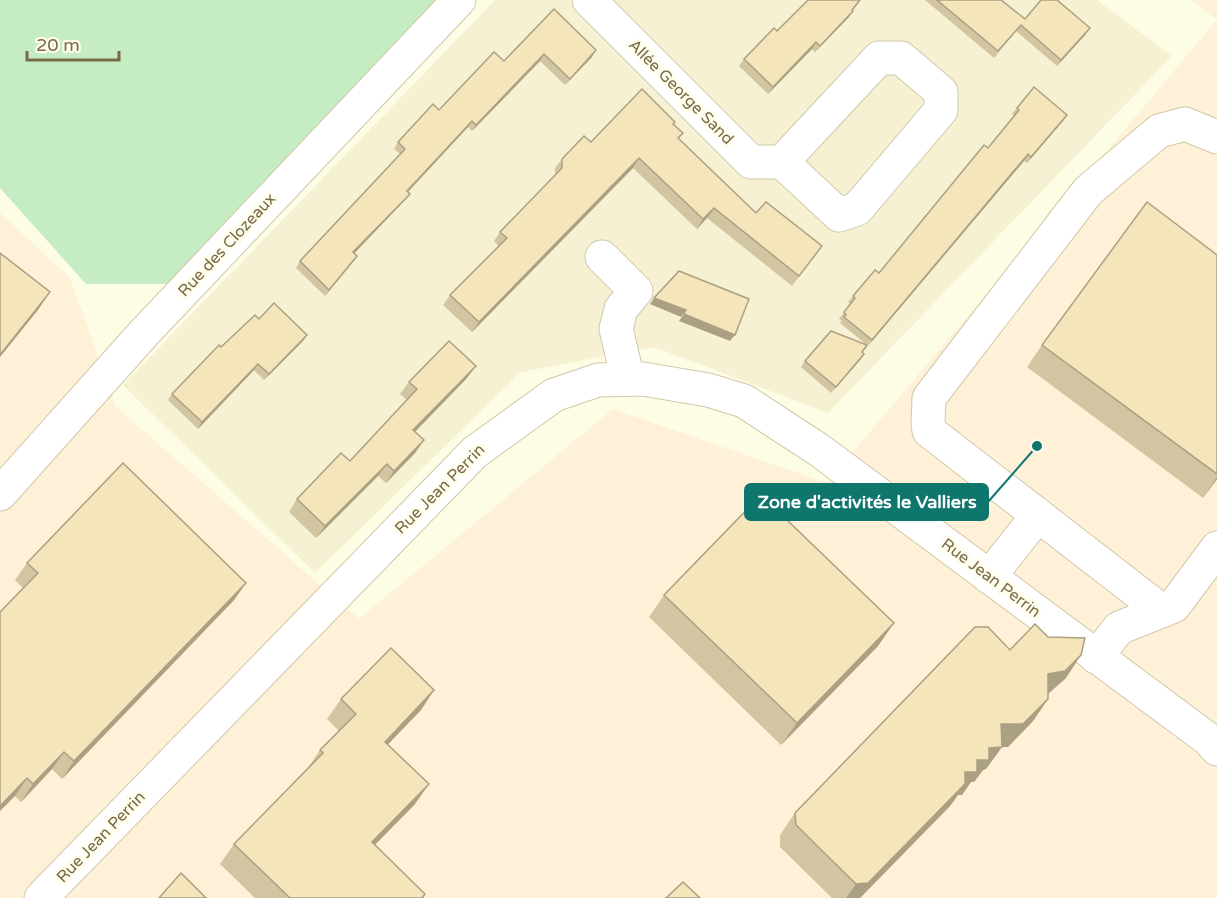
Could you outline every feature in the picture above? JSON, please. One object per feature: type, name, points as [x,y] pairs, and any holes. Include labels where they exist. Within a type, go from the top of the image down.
[{"type":"street","name":"Rue des Clozeaux","points":[[0,494],[143,334],[459,0]]},
{"type":"street","name":"Allée George Sand","points":[[589,0],[751,162],[782,162]]},
{"type":"street","points":[[879,58],[901,58],[941,92],[941,110],[857,209],[839,215],[782,162],[879,58]]},
{"type":"street","points":[[1162,611],[929,431],[929,398],[1088,191],[1159,131],[1185,124],[1217,137]]},
{"type":"street","points":[[602,257],[636,291],[621,309],[616,329],[628,379]]},
{"type":"street","name":"Rue Jean Perrin","points":[[41,898],[475,452],[554,395],[598,380],[643,378],[708,390],[744,400],[819,450],[1208,739],[1217,749]]},
{"type":"street","points":[[989,577],[1038,515]]},
{"type":"street","points":[[1096,657],[1119,628],[1174,606],[1217,548]]},
{"type":"shaded area","points":[[495,0],[1097,0],[1172,56],[828,413],[654,347],[521,372],[315,573],[123,385]]},
{"type":"shaded area","points":[[1191,0],[1217,0],[1217,20]]},
{"type":"shaded area","points":[[1217,20],[1217,898],[0,898],[0,213],[70,278],[116,407],[359,619],[613,409],[827,483]]},
{"type":"green space","points":[[0,0],[437,0],[169,284],[86,284],[0,188]]},
{"type":"building","points":[[808,0],[860,0],[853,11],[820,46],[816,42],[773,87],[744,59],[774,28],[777,31]]},
{"type":"building","points":[[937,0],[1001,0],[1025,19],[1041,0],[1057,0],[1090,28],[1061,60],[1021,25],[998,51]]},
{"type":"building","points":[[554,9],[596,50],[570,79],[544,54],[476,125],[472,121],[407,191],[410,194],[353,252],[357,256],[329,290],[300,261],[405,149],[398,142],[433,104],[439,110],[494,52],[504,61]]},
{"type":"building","points":[[1034,87],[1067,115],[1031,157],[1028,154],[872,340],[844,317],[846,315],[844,312],[855,298],[853,296],[875,270],[879,273],[984,145],[988,148],[1019,110],[1017,108]]},
{"type":"building","points":[[642,89],[675,122],[673,124],[683,133],[678,138],[756,213],[766,202],[822,246],[799,276],[714,208],[703,219],[639,158],[479,322],[450,295],[507,238],[500,232],[562,168],[562,159],[584,136],[591,142]]},
{"type":"building","points":[[1147,202],[1217,255],[1217,474],[1042,345]]},
{"type":"building","points":[[0,253],[50,292],[0,355]]},
{"type":"building","points":[[679,271],[749,299],[735,335],[684,314],[686,310],[654,298]]},
{"type":"building","points":[[274,303],[307,335],[269,374],[258,364],[202,422],[172,394],[219,345],[221,347],[255,315],[259,319]]},
{"type":"building","points":[[831,331],[867,345],[862,352],[864,354],[836,387],[805,361]]},
{"type":"building","points":[[449,341],[476,366],[413,430],[424,440],[394,471],[387,464],[325,526],[297,499],[341,453],[350,461],[417,389],[409,382]]},
{"type":"building","points":[[123,463],[246,583],[74,761],[64,752],[33,784],[27,778],[0,806],[0,612],[38,573],[27,563]]},
{"type":"building","points":[[761,495],[894,623],[797,723],[664,595]]},
{"type":"building","points":[[1035,624],[1048,637],[1085,638],[1081,655],[1065,671],[1048,674],[1048,699],[1023,724],[1001,724],[1002,747],[989,748],[989,760],[977,760],[977,772],[965,772],[965,784],[868,883],[856,884],[796,825],[795,813],[975,627],[988,627],[1010,650]]},
{"type":"building","points":[[391,648],[434,690],[385,742],[429,784],[372,842],[425,894],[422,898],[290,898],[234,844],[323,753],[320,750],[356,714],[341,699]]},
{"type":"building","points":[[181,873],[206,898],[159,898]]},
{"type":"building","points":[[683,882],[700,898],[666,898]]},
{"type":"place","name":"Zone d'activités le Valliers","points":[[1037,446]]}]
